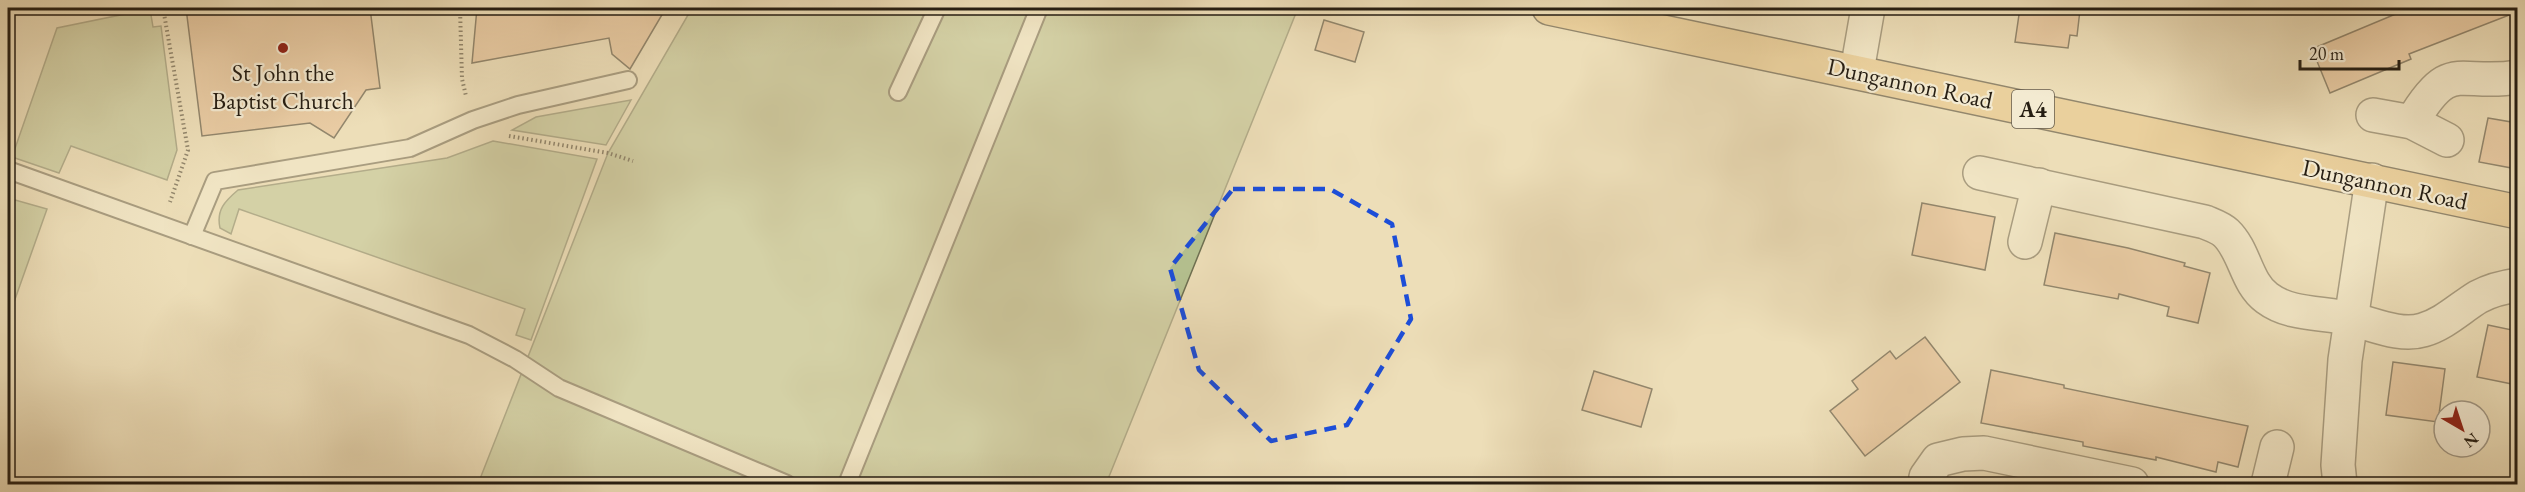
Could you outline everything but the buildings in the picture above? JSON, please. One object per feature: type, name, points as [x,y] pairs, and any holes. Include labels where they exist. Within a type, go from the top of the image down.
[{"type":"main road","name":"Dungannon Road","points":[[1549,8],[1857,71],[2517,212]]},
{"type":"street","points":[[1857,71],[1868,8]]},
{"type":"street","points":[[2412,122],[2434,88],[2453,78],[2505,79],[2517,77]]},
{"type":"street","points":[[2373,116],[2412,122],[2448,140]]},
{"type":"street","points":[[1980,173],[2205,222],[2225,232],[2241,255],[2253,282],[2266,298],[2281,306],[2351,318],[2378,327],[2420,331],[2435,326],[2488,293],[2517,285]]},
{"type":"street","points":[[2340,484],[2338,465],[2344,360],[2372,180]]},
{"type":"street","points":[[2025,242],[2039,186]]},
{"type":"street","points":[[2268,484],[2277,447]]},
{"type":"street","points":[[1924,484],[1938,460],[1963,454],[1984,453],[2132,484]]},
{"type":"lane","points":[[898,92],[937,8]]},
{"type":"lane","points":[[847,484],[1039,8]]},
{"type":"lane","points":[[192,236],[215,181],[410,148],[473,120],[518,105],[628,80]]},
{"type":"lane","points":[[8,170],[469,335],[515,359],[559,388],[787,484]]},
{"type":"path","points":[[162,225],[188,150],[163,8]]},
{"type":"path","points":[[460,8],[462,79],[473,120],[501,134],[608,153],[633,161]]},
{"type":"highlighted area","points":[[1233,189],[1330,189],[1392,224],[1411,319],[1347,425],[1271,441],[1199,370],[1170,268]]},
{"type":"green space","points":[[692,8],[1298,8],[1106,484],[478,484],[608,153]]},
{"type":"green space","points":[[150,9],[153,27],[161,26],[177,150],[167,180],[71,146],[59,173],[12,157],[57,28]]},
{"type":"green space","points":[[631,100],[606,145],[512,130],[536,117]]},
{"type":"green space","points":[[493,141],[597,159],[531,340],[516,335],[525,309],[239,209],[231,234],[220,228],[219,216],[223,206],[238,190],[447,158]]},
{"type":"green space","points":[[8,198],[47,209],[8,319]]},
{"type":"place","name":"St John the Baptist Church","points":[[283,48]]}]
